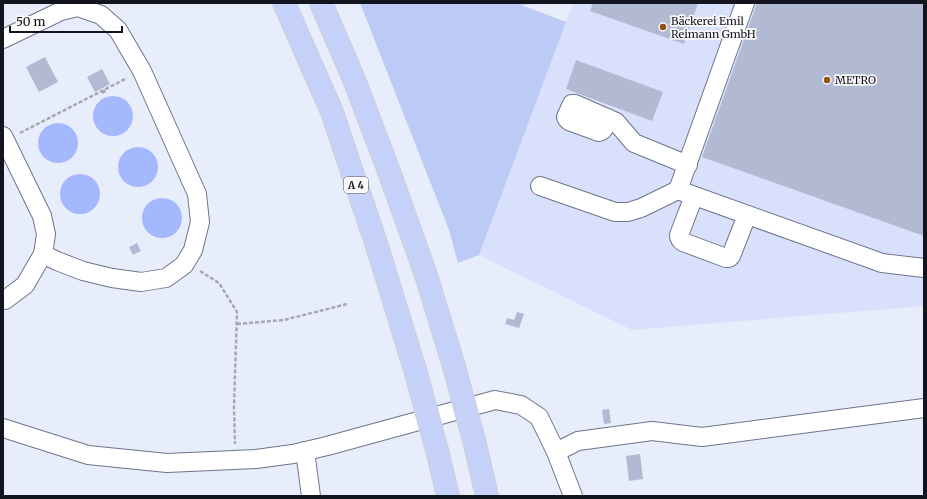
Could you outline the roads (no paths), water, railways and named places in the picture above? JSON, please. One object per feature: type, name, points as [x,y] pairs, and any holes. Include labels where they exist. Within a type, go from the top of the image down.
[{"type":"highway","name":"A 4","points":[[284,3],[332,112],[377,246],[416,373],[448,496]]},
{"type":"highway","points":[[321,3],[353,77],[425,272],[453,363],[475,444],[487,496]]},
{"type":"lane","points":[[745,3],[688,165],[686,193],[679,238],[683,242],[729,258],[747,215]]},
{"type":"lane","points":[[3,39],[61,11],[77,5],[102,15],[118,30],[142,71],[197,194],[200,222],[193,250],[184,265],[166,278],[141,282],[112,278],[83,271],[43,254]]},
{"type":"lane","points":[[608,118],[616,122],[634,143],[688,165]]},
{"type":"lane","points":[[3,300],[25,286],[43,254],[46,234],[42,216],[4,139]]},
{"type":"lane","points":[[540,186],[615,212],[628,212],[686,193],[882,263],[924,268]]},
{"type":"lane","points":[[3,428],[88,455],[167,463],[256,459],[327,446],[495,400],[521,405],[538,417],[556,452],[573,496]]},
{"type":"lane","points":[[556,452],[578,441],[652,431],[702,437],[924,408]]},
{"type":"lane","points":[[305,451],[311,496]]},
{"type":"place","name":"Bäckerei Emil Reimann GmbH","points":[[663,27]]},
{"type":"place","name":"METRO","points":[[827,80]]}]
